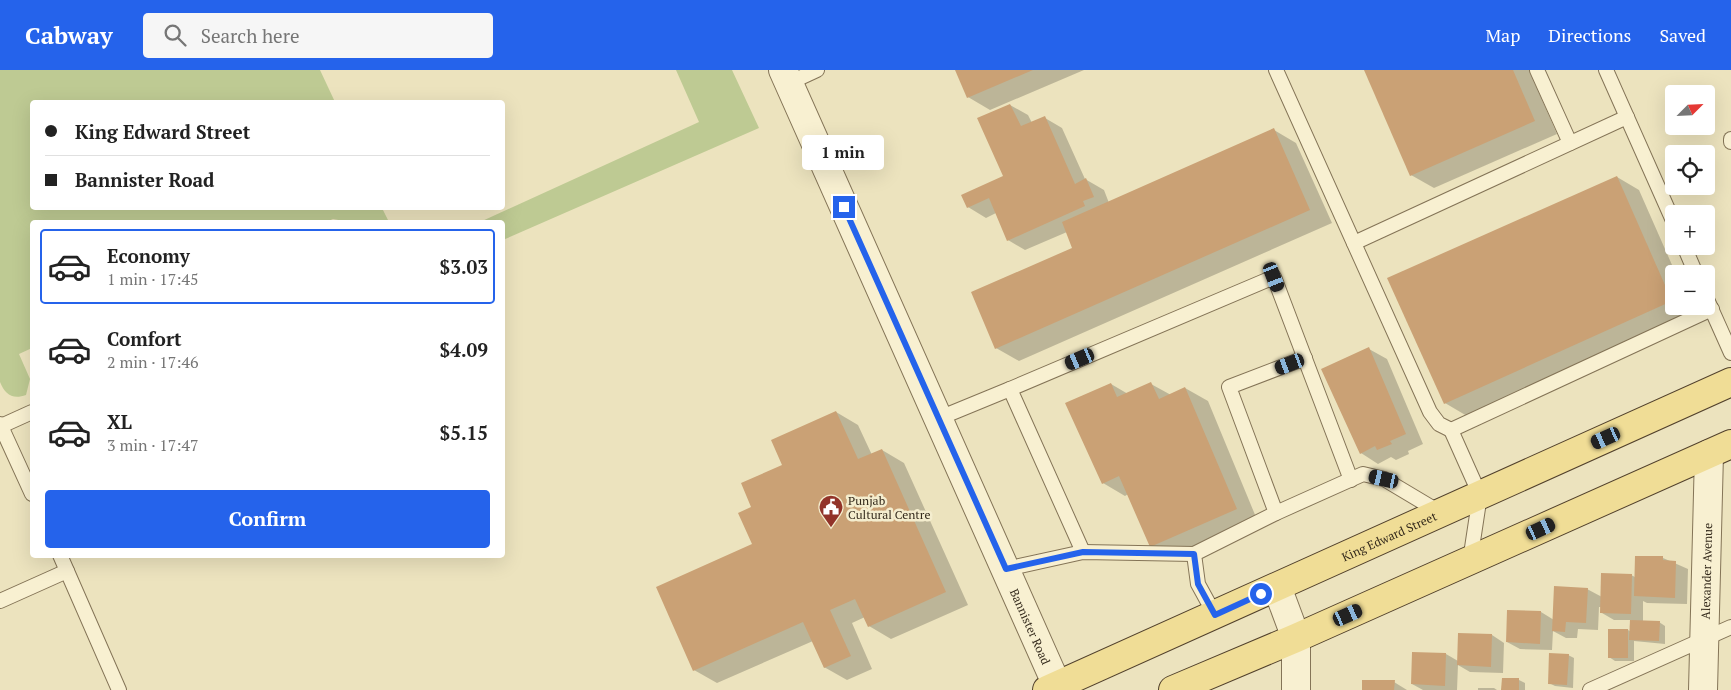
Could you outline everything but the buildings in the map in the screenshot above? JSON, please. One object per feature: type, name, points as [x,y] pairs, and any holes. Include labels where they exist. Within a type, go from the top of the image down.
[{"type":"main road","name":"King Edward Street","points":[[1054,689],[1731,382]]},
{"type":"main road","points":[[1173,690],[1296,638],[1720,449]]},
{"type":"street","name":"Bannister Road","points":[[786,77],[937,419],[1006,569],[1054,689]]},
{"type":"street","name":"Alexander Avenue","points":[[1703,690],[1705,638],[1720,449]]},
{"type":"street","points":[[1277,587],[1296,638],[1296,690]]},
{"type":"lane","points":[[786,77],[817,70]]},
{"type":"lane","points":[[1276,70],[1430,412],[1439,424],[1451,430],[1480,495],[1470,561]]},
{"type":"lane","points":[[1537,70],[1570,143]]},
{"type":"lane","points":[[1606,70],[1666,205]]},
{"type":"lane","points":[[1354,243],[1626,117]]},
{"type":"lane","points":[[937,419],[1274,277],[1351,480]]},
{"type":"lane","points":[[1451,430],[1685,315]]},
{"type":"lane","points":[[1714,315],[1731,353]]},
{"type":"lane","points":[[1276,513],[1229,387],[1305,358]]},
{"type":"lane","points":[[1010,389],[1083,552]]},
{"type":"lane","points":[[30,413],[0,425],[30,490]]},
{"type":"lane","points":[[1006,569],[1083,552],[1194,554],[1276,513],[1363,474],[1384,479],[1442,513]]},
{"type":"lane","points":[[1194,554],[1198,584],[1215,615]]},
{"type":"lane","points":[[61,558],[119,690]]},
{"type":"lane","points":[[0,601],[67,571]]},
{"type":"lane","points":[[1590,690],[1731,627]]},
{"type":"green space","points":[[0,70],[320,70],[334,100],[30,100],[30,210],[383,210],[388,220],[30,220],[30,349],[19,354],[30,379],[26,395],[17,397],[10,395],[4,390],[0,382]]},
{"type":"green space","points":[[676,70],[732,70],[759,128],[505,239],[505,220],[484,220],[699,122]]},
{"type":"place","name":"Punjab Cultural Centre","points":[[831,528]]},
{"type":"route","points":[[844,207],[937,419],[1006,569],[1083,552],[1194,554],[1198,584],[1215,615],[1261,594]]}]
